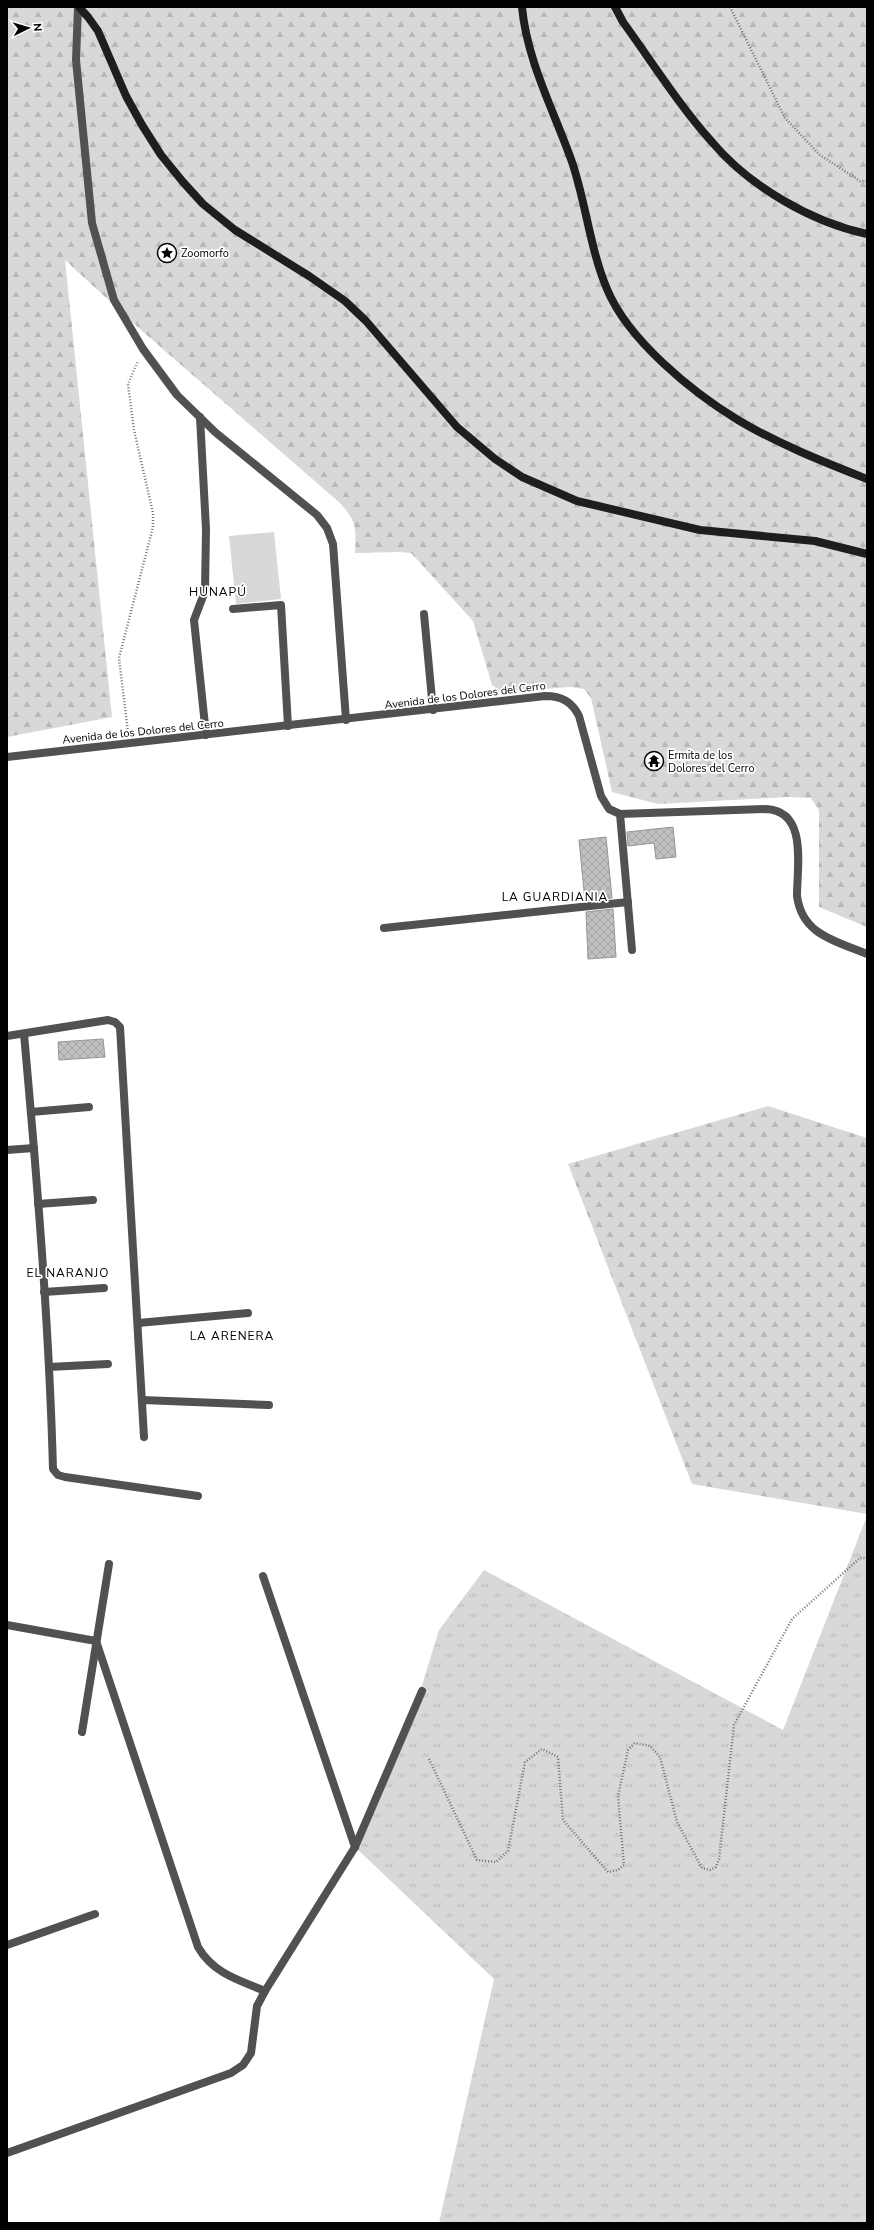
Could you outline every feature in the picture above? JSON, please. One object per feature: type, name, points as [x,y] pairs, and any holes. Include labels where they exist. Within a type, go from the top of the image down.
[{"type":"street","points":[[78,7],[76,60],[92,224],[114,300],[143,349],[162,377],[200,417],[263,472],[317,515],[327,528],[333,544],[346,720]]},
{"type":"street","points":[[78,7],[88,17],[98,31],[126,96],[142,125],[161,155],[182,182],[203,204],[235,230],[309,276],[345,301],[366,321],[456,427],[495,459],[522,477],[577,501],[700,530],[815,541],[867,554]]},
{"type":"street","points":[[522,7],[524,24],[542,88],[581,189],[600,268],[607,289],[623,319],[636,336],[672,370],[738,420],[770,437],[867,479]]},
{"type":"street","points":[[615,7],[623,22],[712,143],[745,174],[790,205],[827,222],[867,234]]},
{"type":"street","points":[[200,417],[206,529],[205,591],[194,620],[206,735]]},
{"type":"street","points":[[233,609],[280,605],[288,726]]},
{"type":"street","points":[[424,614],[433,710]]},
{"type":"street","name":"Avenida de los Dolores del Cerro","points":[[7,757],[346,720],[545,696],[561,698],[574,707],[579,716],[587,751],[604,803],[609,809],[620,814]]},
{"type":"street","points":[[632,950],[620,814],[766,809],[780,812],[791,821],[797,834],[798,906],[806,922],[818,933],[867,954]]},
{"type":"street","points":[[384,928],[628,902]]},
{"type":"street","points":[[7,1036],[108,1020],[115,1022],[120,1027],[144,1437]]},
{"type":"street","points":[[24,1034],[44,1292],[53,1469],[58,1475],[198,1496]]},
{"type":"street","points":[[31,1112],[89,1107]]},
{"type":"street","points":[[7,1150],[34,1148]]},
{"type":"street","points":[[38,1204],[93,1200]]},
{"type":"street","points":[[44,1292],[104,1288]]},
{"type":"street","points":[[138,1323],[248,1313]]},
{"type":"street","points":[[49,1367],[108,1364]]},
{"type":"street","points":[[142,1400],[269,1405]]},
{"type":"street","points":[[82,1732],[109,1564]]},
{"type":"street","points":[[263,1576],[355,1847]]},
{"type":"street","points":[[7,1625],[96,1641]]},
{"type":"street","points":[[96,1641],[198,1947],[210,1964],[218,1971],[265,1991]]},
{"type":"street","points":[[7,2153],[231,2073],[243,2065],[251,2053],[257,2006],[355,1847],[422,1691]]},
{"type":"street","points":[[7,1945],[95,1914]]},
{"type":"path","points":[[730,7],[785,118],[820,155],[860,181],[867,181]]},
{"type":"path","points":[[129,743],[119,658],[153,527],[153,513],[134,430],[128,384],[143,349]]},
{"type":"path","points":[[429,1759],[478,1860],[496,1862],[508,1851],[526,1762],[542,1749],[558,1757],[563,1820],[608,1872],[618,1870],[624,1865],[618,1796],[628,1750],[635,1743],[650,1746],[660,1757],[677,1822],[702,1868],[710,1870],[716,1867],[719,1859],[734,1725],[792,1619],[860,1558],[867,1558]]},
{"type":"green space","points":[[7,7],[867,7],[867,927],[819,907],[819,810],[811,798],[788,797],[658,804],[612,792],[591,698],[584,689],[571,687],[502,692],[492,685],[473,621],[411,553],[355,553],[354,526],[350,515],[340,503],[141,330],[65,260],[112,717],[7,737]]},
{"type":"green space","points":[[274,532],[281,599],[236,604],[229,536]]},
{"type":"green space","points":[[768,1106],[867,1138],[867,1514],[692,1484],[568,1164]]},
{"type":"green space","points":[[867,1516],[867,2223],[439,2223],[494,1979],[355,1847],[412,1718],[439,1630],[484,1570],[783,1730]]},
{"type":"building","points":[[673,827],[676,857],[656,859],[654,843],[628,846],[627,832]]},
{"type":"building","points":[[606,837],[612,898],[585,901],[579,840]]},
{"type":"building","points":[[613,909],[616,957],[588,959],[586,912]]},
{"type":"building","points":[[103,1039],[105,1057],[59,1060],[58,1042]]},
{"type":"place","name":"Zoomorfo","points":[[167,253]]},
{"type":"place","name":"Ermita de los Dolores del Cerro","points":[[654,761]]},
{"type":"district","name":"HUNAPÚ","points":[[218,592]]},
{"type":"district","name":"LA GUARDIANIA","points":[[555,897]]},
{"type":"district","name":"EL NARANJO","points":[[68,1273]]},
{"type":"district","name":"LA ARENERA","points":[[232,1336]]}]
